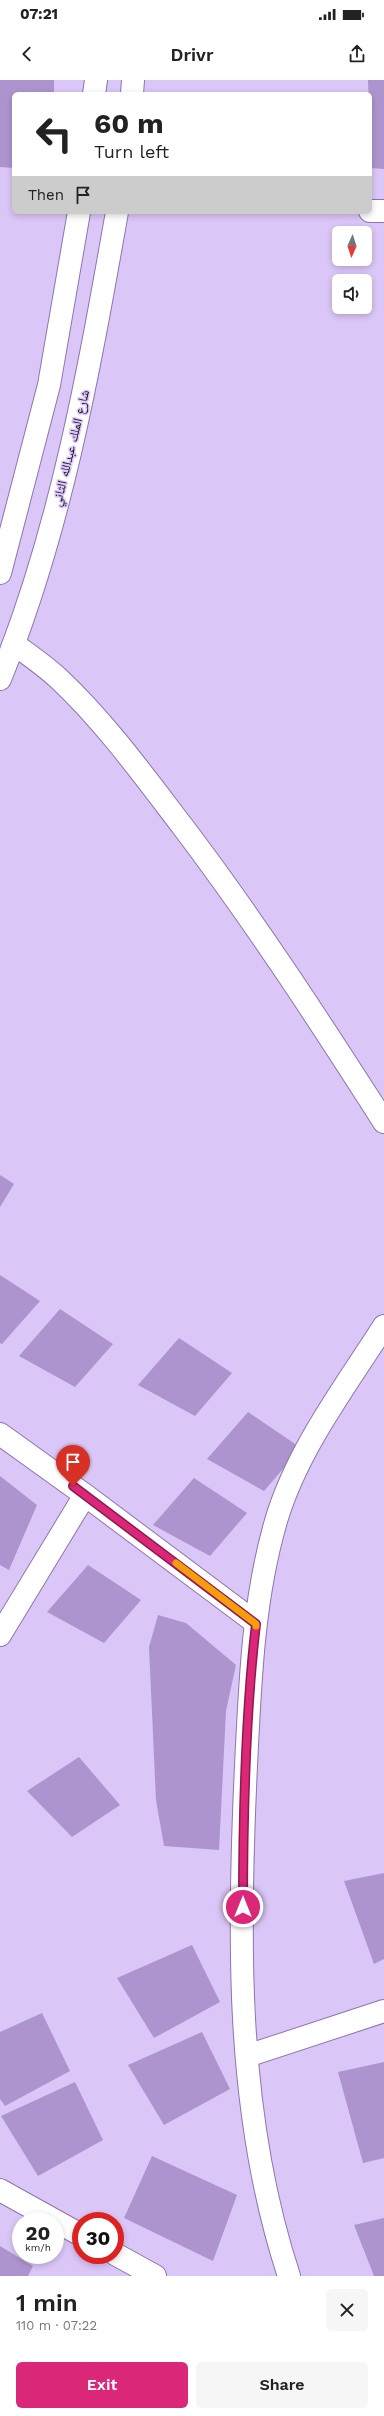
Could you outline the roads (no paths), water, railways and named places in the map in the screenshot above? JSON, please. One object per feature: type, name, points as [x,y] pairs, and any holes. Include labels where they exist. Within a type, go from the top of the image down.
[{"type":"street","points":[[94,92],[96,80]]},
{"type":"street","points":[[132,92],[133,80]]},
{"type":"street","points":[[372,211],[384,211]]},
{"type":"street","points":[[0,573],[49,385],[79,214]]},
{"type":"street","name":"شارع الملك عبدالله الثاني","points":[[0,679],[14,644],[37,577],[84,392],[117,214]]},
{"type":"street","points":[[14,644],[57,678],[115,740],[173,814],[222,880],[294,984],[384,1122]]},
{"type":"street","points":[[289,2276],[275,2233],[260,2166],[247,2056],[243,1954],[243,1829],[249,1680],[263,1575],[277,1519],[298,1466],[331,1409],[384,1326]]},
{"type":"street","points":[[0,1434],[85,1495],[256,1624]]},
{"type":"street","points":[[0,1635],[85,1495]]},
{"type":"street","points":[[247,2056],[384,2011]]},
{"type":"street","points":[[0,2190],[72,2230]]},
{"type":"street","points":[[124,2259],[155,2276]]}]
